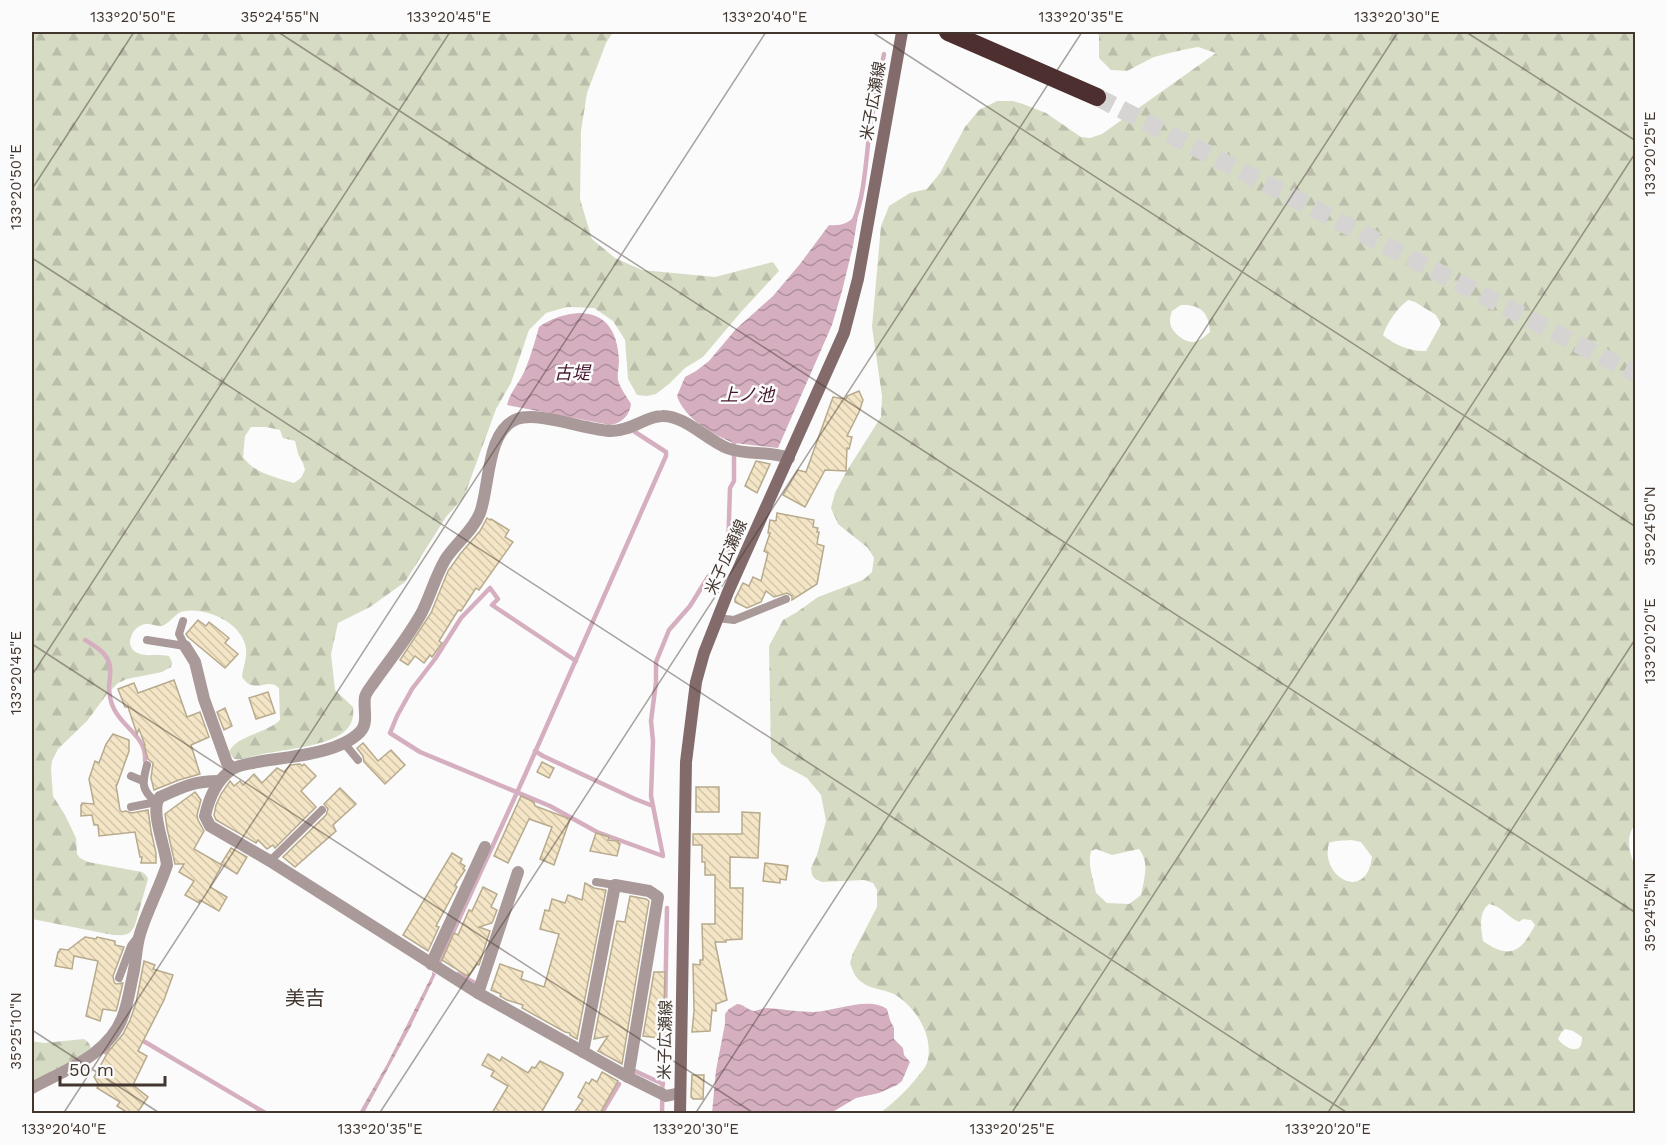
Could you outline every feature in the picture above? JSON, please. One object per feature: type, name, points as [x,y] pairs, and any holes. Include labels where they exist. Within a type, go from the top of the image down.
[{"type":"highway","points":[[948,32],[1099,94],[1046,65],[969,32]]},
{"type":"main road","name":"米子広瀬線","points":[[680,1113],[686,762],[696,682],[717,618],[744,554],[844,333],[858,279],[902,32]]},
{"type":"street","points":[[680,1093],[666,1095],[628,1077],[478,993],[270,861],[210,826],[205,816],[211,794],[219,781],[232,768],[326,750],[344,743],[363,728],[366,695],[419,617],[444,562],[480,514],[495,445],[505,427],[512,422],[522,418],[539,418],[609,431],[623,430],[656,417],[666,416],[679,420],[738,452],[778,454],[789,458]]},
{"type":"street","points":[[185,646],[195,662],[204,699],[227,763],[232,768]]},
{"type":"street","points":[[32,1088],[86,1059],[105,1045],[117,1030],[126,1006],[140,935],[166,865],[166,856],[158,827],[156,802],[160,797],[192,783],[219,781]]},
{"type":"street","points":[[431,964],[486,847]]},
{"type":"street","points":[[478,993],[518,872]]},
{"type":"street","points":[[583,1052],[615,885],[649,891],[658,897],[628,1077]]},
{"type":"lane","points":[[717,618],[734,620],[786,598]]},
{"type":"lane","points":[[183,621],[179,634],[185,646]]},
{"type":"lane","points":[[147,640],[185,646]]},
{"type":"lane","points":[[344,743],[358,760]]},
{"type":"lane","points":[[147,765],[143,782],[149,796],[156,802]]},
{"type":"lane","points":[[132,776],[143,782]]},
{"type":"lane","points":[[131,807],[156,802]]},
{"type":"lane","points":[[270,861],[322,810]]},
{"type":"lane","points":[[596,882],[615,885]]},
{"type":"lane","points":[[119,978],[131,945],[140,935]]},
{"type":"green space","points":[[32,32],[613,32],[606,43],[587,93],[581,131],[580,199],[592,239],[615,258],[642,270],[715,277],[773,262],[779,271],[703,357],[685,368],[656,394],[637,395],[628,379],[625,340],[613,321],[594,308],[567,307],[546,313],[529,330],[511,383],[496,409],[464,497],[446,517],[405,582],[370,607],[338,623],[331,654],[335,690],[353,707],[353,711],[349,727],[336,737],[305,747],[234,759],[229,752],[232,747],[244,738],[280,720],[279,688],[270,684],[251,685],[242,677],[246,649],[239,632],[223,619],[194,610],[176,615],[162,626],[145,624],[137,628],[130,641],[133,650],[145,655],[169,656],[172,662],[171,667],[162,672],[118,683],[87,721],[58,749],[51,769],[53,796],[76,838],[77,854],[80,858],[88,862],[142,872],[146,875],[148,879],[135,925],[128,933],[113,935],[32,919]],"holes":[[[251,427],[280,430],[283,438],[295,441],[305,470],[301,478],[294,483],[259,471],[243,457],[245,436]]]},
{"type":"green space","points":[[1096,32],[1635,32],[1636,824],[1629,840],[1630,852],[1636,869],[1635,1113],[880,1113],[905,1091],[926,1066],[929,1054],[927,1036],[919,1018],[907,1004],[890,992],[862,983],[855,976],[850,963],[877,907],[877,890],[873,883],[864,880],[822,882],[812,875],[811,868],[826,821],[821,795],[807,778],[781,764],[771,752],[769,646],[783,620],[818,597],[863,580],[872,572],[874,558],[868,548],[838,524],[831,508],[835,493],[846,472],[881,417],[882,396],[872,327],[881,226],[889,206],[910,193],[927,189],[940,173],[965,127],[979,110],[997,101],[1013,101],[1046,113],[1081,137],[1090,138],[1102,134],[1216,53],[1198,47],[1154,57],[1127,71],[1111,70],[1099,58],[1099,35]],"holes":[[[1408,300],[1436,315],[1441,324],[1426,351],[1403,347],[1383,335],[1390,320]],[[1181,305],[1199,308],[1206,315],[1210,332],[1195,342],[1185,340],[1172,328],[1170,321],[1172,311]],[[1334,841],[1361,842],[1372,857],[1368,871],[1361,879],[1353,882],[1344,880],[1331,866],[1328,855],[1329,843]],[[1096,849],[1112,855],[1139,849],[1145,865],[1141,895],[1129,904],[1107,903],[1096,893],[1090,867],[1091,851]],[[1489,904],[1494,905],[1519,922],[1523,919],[1531,920],[1535,925],[1520,947],[1508,951],[1501,950],[1483,941],[1481,921],[1483,912]],[[1565,1029],[1582,1037],[1582,1043],[1580,1047],[1573,1049],[1565,1046],[1558,1039]]]},
{"type":"green space","points":[[84,1039],[91,1047],[87,1053],[32,1082],[32,1041],[44,1043]]},
{"type":"water","name":"上ノ池","points":[[856,214],[858,215],[853,246],[832,325],[778,448],[734,443],[700,425],[686,412],[677,396],[685,377],[709,361],[736,329],[773,296],[829,225],[844,224]]},
{"type":"water","name":"古堤","points":[[580,313],[598,317],[605,322],[614,335],[619,361],[618,380],[631,404],[627,415],[618,423],[610,425],[507,405],[525,370],[539,327],[558,317]]},
{"type":"water","points":[[432,972],[436,974],[409,1030],[364,1113],[359,1113],[387,1064]]},
{"type":"water","points":[[737,1004],[754,1011],[767,1008],[802,1012],[862,1004],[880,1005],[887,1009],[894,1028],[894,1039],[903,1048],[904,1055],[910,1062],[902,1081],[897,1085],[879,1093],[856,1098],[831,1113],[712,1113],[725,1014]]},
{"type":"building","points":[[859,391],[863,400],[847,436],[852,437],[849,449],[847,448],[846,471],[825,470],[805,507],[783,495],[798,470],[806,472],[833,397],[846,399],[847,396]]},
{"type":"building","points":[[756,461],[770,464],[757,493],[745,486]]},
{"type":"building","points":[[777,513],[814,520],[813,527],[818,528],[817,532],[819,532],[817,544],[824,546],[817,584],[792,600],[792,596],[787,593],[774,597],[766,591],[761,602],[747,608],[735,602],[735,599],[743,583],[749,586],[753,577],[761,581],[768,553],[764,551],[770,533],[768,533],[770,520],[776,521]]},
{"type":"building","points":[[487,518],[509,530],[505,537],[513,542],[479,590],[476,588],[461,611],[457,612],[439,641],[442,643],[432,657],[430,655],[424,663],[415,656],[408,665],[400,660],[431,613],[448,571],[480,531]]},
{"type":"building","points":[[198,620],[206,626],[209,622],[229,638],[225,643],[238,654],[225,668],[186,634]]},
{"type":"building","points":[[174,680],[187,717],[200,712],[209,737],[191,745],[200,774],[154,790],[151,778],[153,763],[148,759],[139,729],[137,734],[128,707],[125,707],[118,689],[134,683],[138,693]]},
{"type":"building","points":[[268,692],[275,713],[256,719],[249,698]]},
{"type":"building","points":[[225,708],[232,726],[224,730],[217,712]]},
{"type":"building","points":[[113,734],[129,740],[129,751],[116,785],[120,810],[132,813],[148,810],[156,863],[141,863],[142,857],[140,857],[135,832],[99,836],[98,825],[94,825],[92,815],[81,816],[82,803],[94,804],[89,779],[95,761],[99,763],[106,744]]},
{"type":"building","points":[[363,743],[378,761],[391,750],[405,765],[385,784],[364,762],[357,748]]},
{"type":"building","points":[[542,762],[554,768],[549,778],[537,772]]},
{"type":"building","points":[[300,764],[302,766],[304,764],[316,776],[301,791],[316,807],[275,848],[273,845],[267,849],[258,840],[256,843],[216,820],[214,815],[216,805],[230,781],[234,786],[240,781],[243,785],[254,774],[262,783],[277,768],[284,772],[290,765]]},
{"type":"building","points":[[696,787],[719,787],[719,812],[696,812]]},
{"type":"building","points":[[340,788],[356,804],[333,825],[336,831],[295,867],[283,857],[326,815],[328,809],[324,804]]},
{"type":"building","points":[[195,792],[201,800],[197,815],[204,831],[194,849],[222,865],[210,887],[227,897],[219,911],[200,900],[199,903],[185,895],[194,881],[179,872],[184,864],[175,864],[167,828],[165,814]]},
{"type":"building","points":[[521,796],[534,802],[535,806],[570,819],[554,865],[540,859],[552,827],[529,819],[508,863],[494,856]]},
{"type":"building","points":[[742,812],[760,813],[758,858],[730,857],[730,888],[743,888],[742,939],[715,942],[727,1000],[716,1004],[716,1011],[712,1010],[710,1031],[692,1032],[693,964],[700,965],[700,960],[703,960],[702,924],[715,924],[715,875],[705,875],[702,845],[693,845],[693,834],[742,834]]},
{"type":"building","points":[[596,833],[609,837],[608,840],[618,841],[620,844],[617,856],[590,851]]},
{"type":"building","points":[[231,848],[247,857],[237,874],[221,864]]},
{"type":"building","points":[[452,853],[462,859],[460,863],[465,866],[463,869],[465,870],[455,885],[457,887],[436,926],[439,927],[428,951],[403,935]]},
{"type":"building","points":[[765,863],[788,866],[786,880],[780,879],[780,883],[763,881]]},
{"type":"building","points":[[585,883],[594,888],[606,890],[577,1039],[522,1008],[523,1005],[507,1000],[500,996],[501,994],[491,990],[500,964],[523,972],[521,979],[544,987],[559,934],[540,929],[545,910],[549,911],[552,899],[565,903],[568,895],[582,900]]},
{"type":"building","points":[[483,887],[497,894],[491,907],[497,910],[492,923],[479,927],[490,931],[479,965],[477,964],[467,976],[442,960],[454,933],[458,935]]},
{"type":"building","points":[[630,896],[649,901],[622,1064],[598,1051],[608,1036],[594,1039],[617,921],[625,922]]},
{"type":"building","points":[[85,937],[115,941],[115,945],[124,947],[113,976],[116,984],[123,983],[117,1008],[116,1011],[103,1009],[100,1021],[86,1016],[98,961],[74,956],[72,969],[55,966],[60,949],[68,950]]},
{"type":"building","points":[[144,961],[155,965],[153,969],[173,975],[164,1000],[138,1051],[147,1056],[133,1085],[148,1097],[137,1113],[128,1113],[117,1106],[120,1102],[97,1088],[99,1085],[94,1077],[130,1020],[136,1003]]},
{"type":"building","points":[[654,972],[665,972],[664,1008],[668,1008],[667,1039],[643,1036]]},
{"type":"building","points":[[488,1054],[500,1061],[502,1057],[528,1073],[540,1061],[563,1073],[541,1113],[492,1113],[508,1086],[491,1076],[494,1071],[482,1065]]},
{"type":"building","points":[[602,1072],[618,1081],[600,1113],[574,1113],[583,1100],[578,1097],[586,1082],[589,1084],[592,1079],[597,1082]]},
{"type":"building","points":[[692,1075],[704,1075],[703,1099],[691,1097]]},
{"type":"waterway","points":[[854,220],[863,187],[870,128],[884,54]]},
{"type":"waterway","points":[[439,963],[666,456],[666,452],[635,432]]},
{"type":"waterway","points":[[576,661],[492,605],[498,599],[490,588],[461,618],[435,659],[412,689],[390,733],[420,752],[550,806],[597,832],[663,856],[651,796],[653,741],[651,721],[656,662],[669,630],[690,606],[708,577],[721,566],[728,551],[730,488],[734,481],[734,437]]},
{"type":"waterway","points":[[85,640],[98,648],[107,658],[110,666],[109,689],[113,707],[139,739],[145,753],[145,761]]},
{"type":"waterway","points":[[535,751],[653,806]]},
{"type":"waterway","points":[[665,1013],[667,908]]},
{"type":"waterway","points":[[458,974],[475,983]]},
{"type":"waterway","points":[[140,1039],[267,1114]]},
{"type":"waterway","points":[[662,1114],[663,1042]]},
{"type":"waterway","points":[[105,1052],[109,1049]]},
{"type":"waterway","points":[[75,1072],[86,1067]]},
{"type":"waterway","points":[[635,1071],[663,1084]]},
{"type":"waterway","points":[[601,1114],[619,1084]]},
{"type":"tunnel","points":[[1097,97],[1636,374]]},
{"type":"district","name":"美吉","points":[[305,998]]}]
